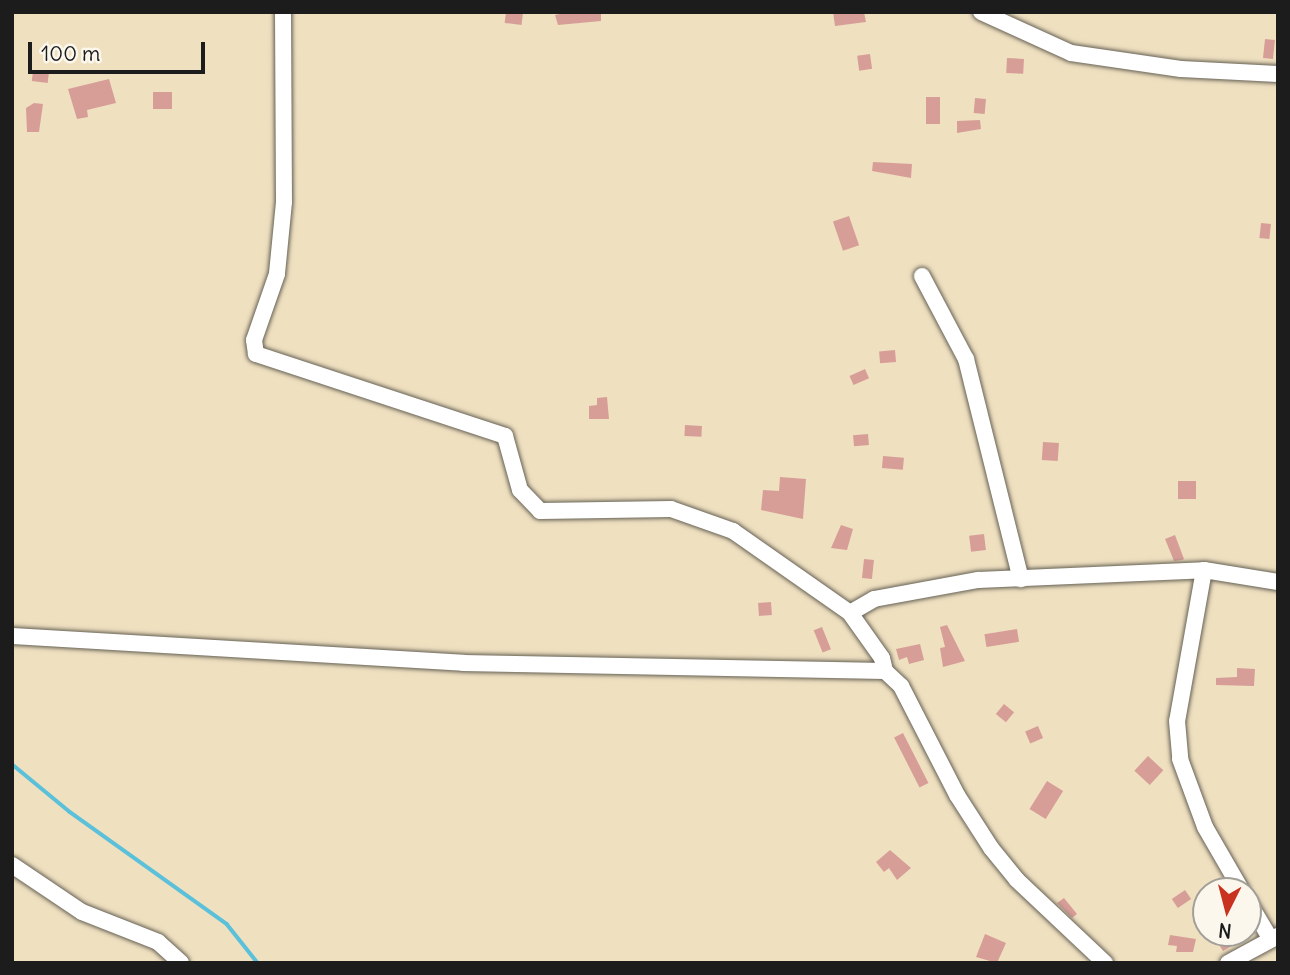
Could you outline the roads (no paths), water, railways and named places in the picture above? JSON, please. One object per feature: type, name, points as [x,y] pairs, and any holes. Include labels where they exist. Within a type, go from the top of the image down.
[{"type":"street","points":[[283,12],[284,202],[277,274],[254,340],[256,354],[505,436],[520,491],[540,512],[671,509],[697,514],[733,531],[850,613],[882,658],[885,671],[901,686],[957,795],[991,848],[1017,880],[1105,963]]},
{"type":"street","points":[[981,12],[1071,53],[1181,69],[1278,74]]},
{"type":"street","points":[[922,276],[966,359],[1021,579]]},
{"type":"street","points":[[850,613],[891,596],[978,580],[1204,570],[1278,582]]},
{"type":"street","points":[[1204,570],[1177,722],[1180,759],[1205,827],[1234,877]]},
{"type":"street","points":[[12,636],[463,663],[885,671]]},
{"type":"street","points":[[12,865],[82,912],[158,942],[181,963]]},
{"type":"street","points":[[1228,963],[1274,937],[1262,920]]},
{"type":"waterway","points":[[12,764],[70,812],[227,924],[258,963]]}]
